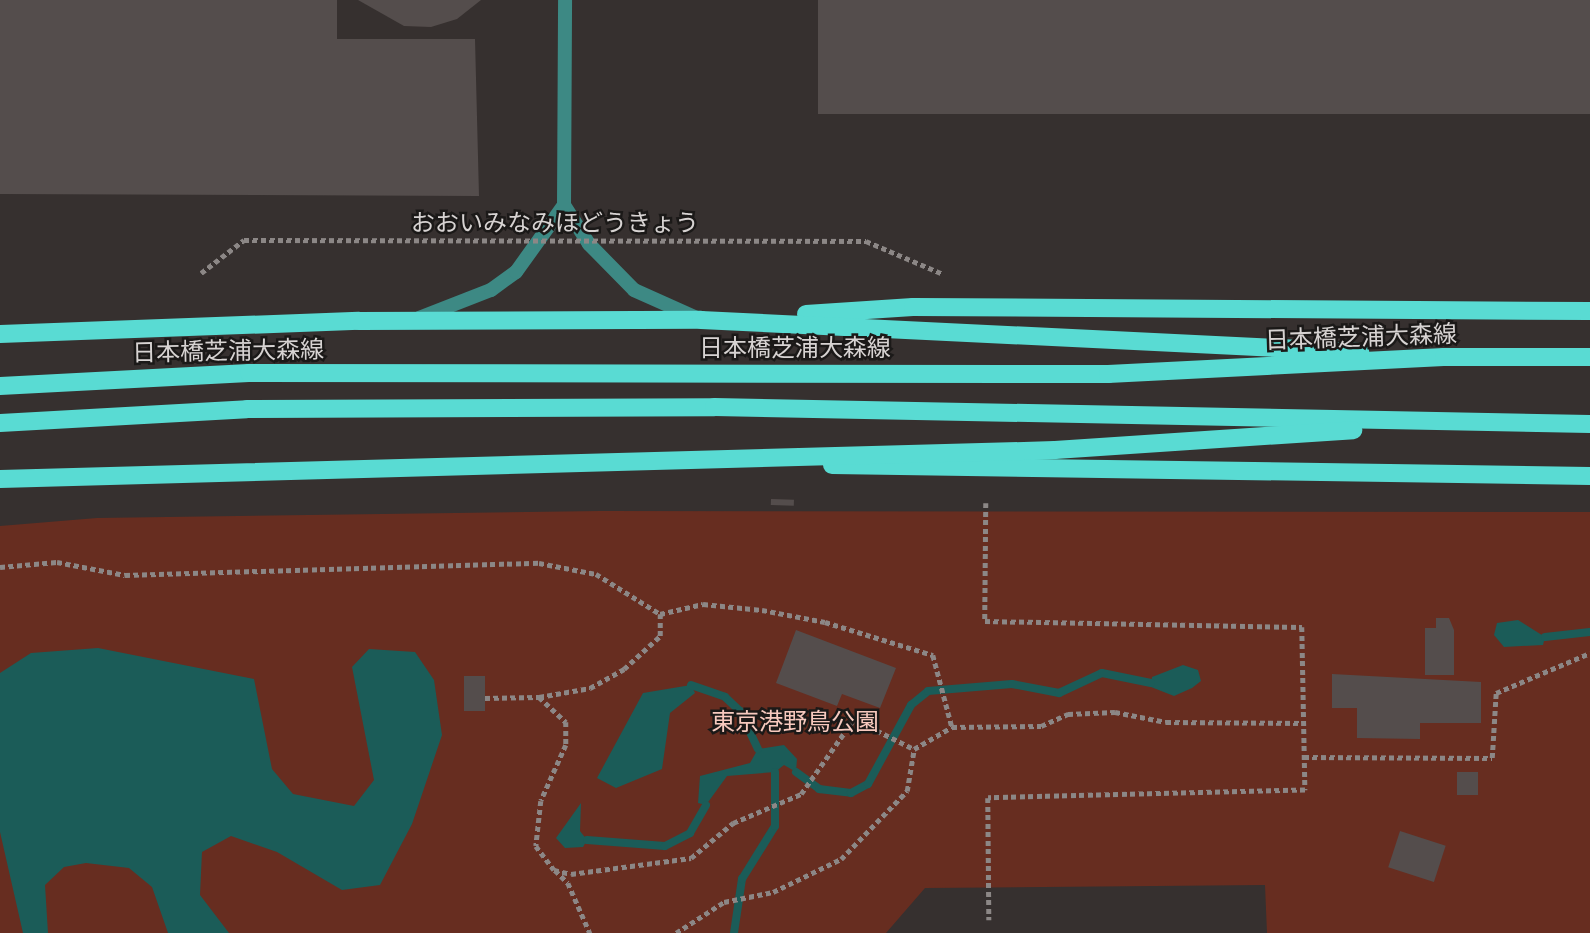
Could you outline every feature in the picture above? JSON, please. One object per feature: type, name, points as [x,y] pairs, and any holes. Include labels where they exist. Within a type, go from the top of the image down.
[{"type":"main road","points":[[701,320],[913,307],[1590,311]]},
{"type":"main road","points":[[0,334],[411,321],[701,320],[1444,357]]},
{"type":"main road","name":"日本橋芝浦大森線","points":[[0,386],[249,373],[1108,373],[1444,357],[1590,357]]},
{"type":"main road","points":[[0,423],[247,409],[714,407],[1444,424],[1590,424]]},
{"type":"main road","points":[[0,479],[1055,450],[1444,424]]},
{"type":"main road","points":[[724,458],[898,470],[1590,475]]},
{"type":"lane","points":[[565,0],[564,205],[589,244],[634,290],[701,320]]},
{"type":"lane","points":[[411,321],[491,290],[516,272],[564,205]]},
{"type":"path","name":"おおいみなみほどうきょう","points":[[201,273],[244,240],[866,241],[943,274]]},
{"type":"path","points":[[986,503],[985,621],[1302,626],[1305,790],[988,798],[989,920]]},
{"type":"path","points":[[0,567],[57,562],[125,575],[539,563],[596,574],[660,614],[703,604],[825,622],[933,655],[952,727]]},
{"type":"path","points":[[485,698],[539,697],[590,688],[624,669],[660,636],[660,614]]},
{"type":"path","points":[[1304,757],[1492,758],[1496,693],[1590,653]]},
{"type":"path","points":[[539,697],[566,722],[566,746],[541,802],[536,846],[568,883],[590,933]]},
{"type":"path","points":[[914,748],[952,727],[1041,726],[1068,714],[1115,712],[1166,722],[1303,723]]},
{"type":"path","points":[[554,870],[659,867],[691,858],[709,839],[760,811],[785,806],[801,794],[854,719],[914,748]]},
{"type":"path","points":[[676,933],[724,902],[750,898],[811,877],[873,832],[907,791],[914,748]]},
{"type":"green space","name":"東京港野鳥公園","points":[[601,511],[1590,512],[1590,933],[1267,933],[1265,885],[925,888],[886,933],[0,933],[0,526],[97,518]]},
{"type":"water","points":[[1518,620],[1545,637],[1543,645],[1504,647],[1494,635],[1497,623]]},
{"type":"water","points":[[98,648],[254,679],[272,769],[293,794],[354,806],[374,780],[352,667],[369,649],[415,652],[434,680],[442,735],[412,824],[380,885],[342,890],[277,852],[231,836],[202,852],[200,895],[229,933],[168,933],[152,887],[129,868],[86,863],[64,867],[45,885],[48,933],[23,933],[0,832],[0,673],[31,653]]},
{"type":"water","points":[[1183,665],[1198,670],[1201,681],[1174,696],[1151,687],[1152,677]]},
{"type":"water","points":[[691,685],[695,693],[670,713],[662,769],[616,788],[597,778],[643,693]]},
{"type":"water","points":[[784,745],[797,759],[796,772],[784,765],[775,772],[727,776],[706,805],[698,803],[700,776],[750,763],[758,749]]},
{"type":"water","points":[[581,803],[580,831],[587,840],[583,847],[565,848],[556,838]]},
{"type":"building","points":[[0,0],[337,0],[337,39],[475,39],[479,196],[0,194]]},
{"type":"building","points":[[358,0],[481,0],[457,19],[431,27],[404,26]]},
{"type":"building","points":[[818,0],[1590,0],[1590,114],[818,114]]},
{"type":"building","points":[[771,499],[794,500],[794,506],[771,505]]},
{"type":"building","points":[[1436,618],[1449,618],[1454,630],[1454,675],[1425,675],[1425,628],[1436,628]]},
{"type":"building","points":[[796,630],[896,668],[880,708],[842,694],[837,706],[776,683]]},
{"type":"building","points":[[1332,674],[1481,682],[1481,723],[1420,723],[1420,739],[1357,738],[1357,708],[1332,708]]},
{"type":"building","points":[[464,676],[485,676],[485,711],[464,711]]},
{"type":"building","points":[[1457,772],[1478,772],[1478,795],[1457,795]]},
{"type":"building","points":[[1400,831],[1446,846],[1434,882],[1388,867]]},
{"type":"waterway","points":[[1545,637],[1590,632]]},
{"type":"waterway","points":[[796,772],[819,789],[851,793],[868,784],[911,705],[928,691],[1012,684],[1059,693],[1102,673],[1151,683]]},
{"type":"waterway","points":[[691,685],[725,697],[740,711],[758,749]]},
{"type":"waterway","points":[[734,933],[742,879],[775,826],[775,772]]},
{"type":"waterway","points":[[587,840],[665,846],[690,833],[706,805]]}]
